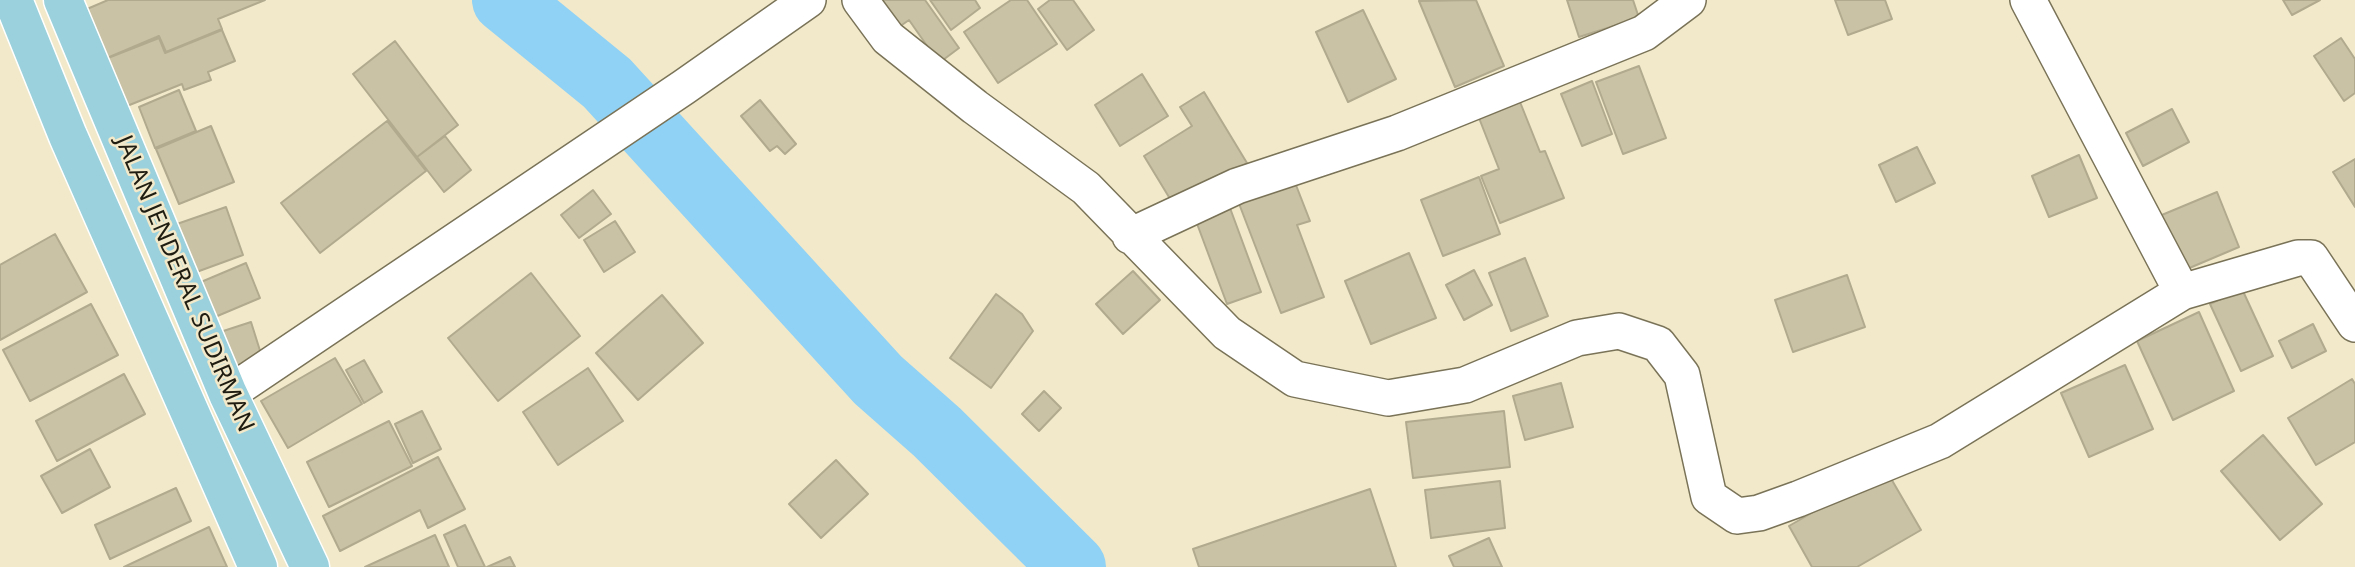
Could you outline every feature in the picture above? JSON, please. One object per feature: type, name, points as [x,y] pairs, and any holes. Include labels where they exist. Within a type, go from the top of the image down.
[{"type":"main road","name":"JALAN JENDERAL SUDIRMAN","points":[[13,0],[68,136],[258,567]]},
{"type":"main road","name":"JALAN JENDERAL SUDIRMAN","points":[[63,0],[228,394],[310,567]]},
{"type":"main road","points":[[68,136],[113,116]]},
{"type":"street","points":[[228,394],[684,87],[808,0]]},
{"type":"street","points":[[860,0],[888,38],[975,107],[1086,188],[1218,325],[1263,360],[1295,379],[1358,395],[1388,398],[1465,385],[1577,338],[1619,331],[1658,344],[1682,375],[1709,497],[1737,516],[1759,513],[1798,499],[1940,441],[2182,292],[2298,258],[2311,258],[2355,324]]},
{"type":"street","points":[[1130,236],[1237,186],[1397,133],[1644,33],[1688,0]]},
{"type":"street","points":[[2028,0],[2182,292]]},
{"type":"building","points":[[108,0],[265,0],[218,19],[222,29],[166,52],[159,36],[107,58],[87,9]]},
{"type":"building","points":[[880,0],[925,0],[959,48],[939,63],[909,20],[899,27]]},
{"type":"building","points":[[930,0],[975,0],[980,8],[951,30]]},
{"type":"building","points":[[1011,0],[1027,0],[1057,44],[998,83],[964,32]]},
{"type":"building","points":[[1050,0],[1073,0],[1094,30],[1067,50],[1038,9]]},
{"type":"building","points":[[1476,0],[1504,66],[1455,87],[1419,1]]},
{"type":"building","points":[[1567,0],[1633,0],[1639,18],[1579,37]]},
{"type":"building","points":[[1835,0],[1885,0],[1892,19],[1848,35]]},
{"type":"building","points":[[2283,0],[2320,0],[2292,15]]},
{"type":"building","points":[[1363,10],[1396,79],[1348,102],[1316,32]]},
{"type":"building","points":[[222,30],[235,61],[208,72],[211,80],[184,90],[182,84],[127,106],[108,58],[159,38],[165,53]]},
{"type":"building","points":[[2341,38],[2355,59],[2355,93],[2344,101],[2314,56]]},
{"type":"building","points":[[395,41],[458,125],[417,157],[353,74]]},
{"type":"building","points":[[1639,66],[1666,138],[1623,154],[1596,82]]},
{"type":"building","points":[[1142,74],[1168,116],[1120,146],[1095,105]]},
{"type":"building","points":[[1592,81],[1612,134],[1582,146],[1561,94]]},
{"type":"building","points":[[179,90],[196,131],[155,148],[139,107]]},
{"type":"building","points":[[1204,92],[1247,163],[1175,207],[1144,156],[1192,126],[1180,107]]},
{"type":"building","points":[[760,100],[796,144],[785,154],[777,146],[770,151],[741,116]]},
{"type":"building","points":[[1520,102],[1540,152],[1545,151],[1564,198],[1500,223],[1481,176],[1499,169],[1479,118]]},
{"type":"building","points":[[2172,109],[2189,142],[2143,166],[2126,133]]},
{"type":"building","points":[[387,121],[426,171],[320,253],[281,203]]},
{"type":"building","points":[[211,126],[234,182],[179,204],[156,149]]},
{"type":"building","points":[[445,136],[471,170],[444,192],[417,157]]},
{"type":"building","points":[[1917,147],[1935,183],[1896,202],[1879,165]]},
{"type":"building","points":[[2079,155],[2097,198],[2049,217],[2032,176]]},
{"type":"building","points":[[2355,159],[2355,207],[2333,172]]},
{"type":"building","points":[[1479,177],[1500,234],[1443,256],[1421,200]]},
{"type":"building","points":[[1294,180],[1310,221],[1297,225],[1324,297],[1281,313],[1238,201]]},
{"type":"building","points":[[593,190],[611,214],[579,238],[561,215]]},
{"type":"building","points":[[2217,192],[2239,247],[2180,272],[2157,217]]},
{"type":"building","points":[[226,207],[243,255],[191,274],[174,225]]},
{"type":"building","points":[[1230,208],[1261,292],[1227,304],[1196,221]]},
{"type":"building","points":[[615,221],[635,252],[604,272],[584,240]]},
{"type":"building","points":[[55,234],[87,292],[0,340],[0,265]]},
{"type":"building","points":[[1409,253],[1436,318],[1371,344],[1345,281]]},
{"type":"building","points":[[1525,258],[1548,316],[1511,331],[1489,273]]},
{"type":"building","points":[[246,263],[260,298],[215,317],[201,282]]},
{"type":"building","points":[[1474,270],[1492,305],[1464,320],[1446,285]]},
{"type":"building","points":[[1133,271],[1160,300],[1123,334],[1096,304]]},
{"type":"building","points":[[531,273],[580,336],[498,401],[448,338]]},
{"type":"building","points":[[1847,275],[1865,327],[1793,352],[1775,300]]},
{"type":"building","points":[[2242,289],[2273,356],[2241,371],[2210,304]]},
{"type":"building","points":[[996,294],[1022,314],[1033,331],[991,388],[950,358]]},
{"type":"building","points":[[662,295],[703,343],[638,400],[596,353]]},
{"type":"building","points":[[91,304],[118,355],[30,401],[3,350]]},
{"type":"building","points":[[2199,312],[2234,391],[2173,420],[2137,341]]},
{"type":"building","points":[[251,322],[262,357],[223,370],[211,335]]},
{"type":"building","points":[[2313,324],[2326,351],[2292,368],[2279,341]]},
{"type":"building","points":[[335,358],[362,404],[288,448],[261,401]]},
{"type":"building","points":[[364,360],[382,392],[364,403],[346,370]]},
{"type":"building","points":[[2125,365],[2153,429],[2089,457],[2061,393]]},
{"type":"building","points":[[588,368],[623,421],[558,465],[523,412]]},
{"type":"building","points":[[124,374],[145,414],[57,461],[36,421]]},
{"type":"building","points":[[2352,379],[2355,384],[2355,442],[2316,465],[2288,418]]},
{"type":"building","points":[[1561,383],[1573,427],[1525,440],[1513,396]]},
{"type":"building","points":[[1044,391],[1061,408],[1039,431],[1022,414]]},
{"type":"building","points":[[422,411],[441,449],[413,463],[395,424]]},
{"type":"building","points":[[1504,411],[1510,467],[1413,478],[1406,422]]},
{"type":"building","points":[[389,421],[412,466],[329,507],[307,462]]},
{"type":"building","points":[[2263,435],[2322,504],[2280,540],[2221,471]]},
{"type":"building","points":[[90,449],[110,487],[62,513],[41,476]]},
{"type":"building","points":[[438,457],[465,509],[428,528],[420,510],[340,551],[323,516]]},
{"type":"building","points":[[836,460],[868,494],[821,538],[789,504]]},
{"type":"building","points":[[1886,470],[1921,530],[1857,567],[1812,567],[1789,526]]},
{"type":"building","points":[[1500,481],[1505,528],[1431,538],[1425,490]]},
{"type":"building","points":[[176,488],[191,521],[110,559],[95,525]]},
{"type":"building","points":[[1370,489],[1396,567],[1199,567],[1193,549]]},
{"type":"building","points":[[465,525],[485,567],[458,567],[444,535]]},
{"type":"building","points":[[209,527],[227,567],[124,567]]},
{"type":"building","points":[[435,535],[449,567],[365,567]]},
{"type":"building","points":[[1489,538],[1502,567],[1454,567],[1449,556]]},
{"type":"building","points":[[510,557],[515,567],[487,567]]},
{"type":"waterway","points":[[505,0],[607,83],[878,380],[937,432],[1073,567]]}]
